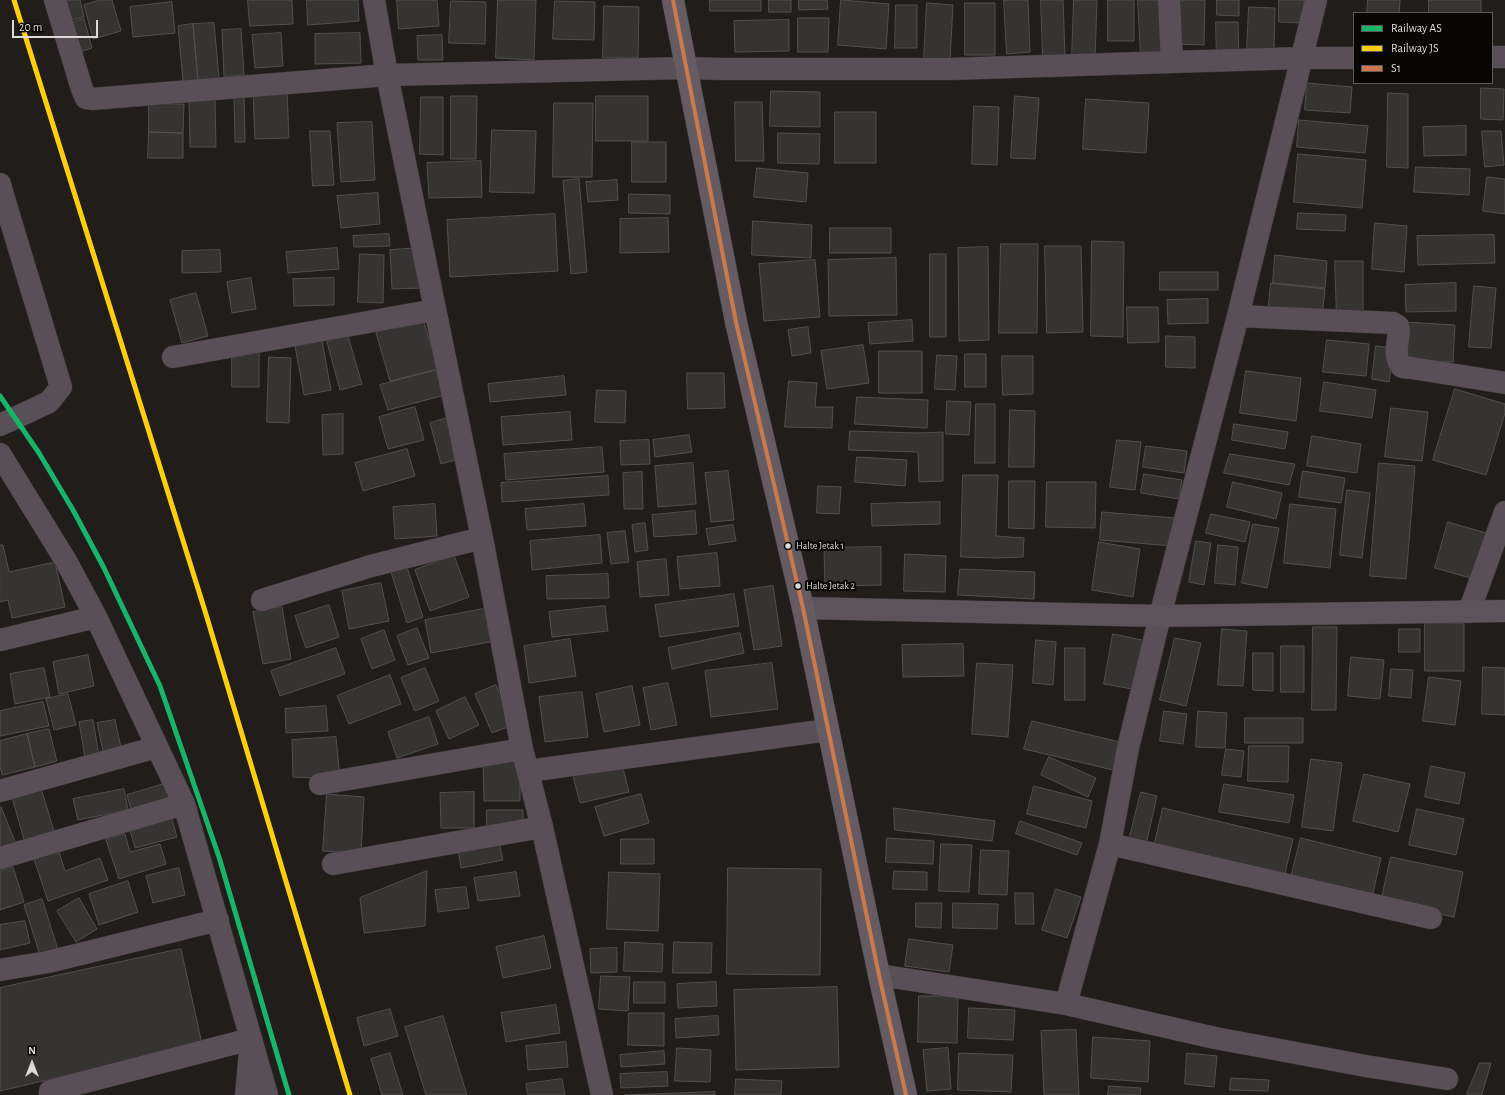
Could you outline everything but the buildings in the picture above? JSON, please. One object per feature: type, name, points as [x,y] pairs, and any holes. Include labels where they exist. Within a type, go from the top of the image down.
[{"type":"main road","points":[[673,0],[736,322],[803,608],[879,975],[906,1095]]},
{"type":"main road","points":[[803,608],[1160,616],[1505,611]]},
{"type":"street","points":[[55,0],[82,89],[86,98],[92,99],[387,75],[686,68],[949,69],[1301,58],[1353,58]]},
{"type":"street","points":[[374,0],[387,75],[482,538],[522,749],[542,826],[602,1095]]},
{"type":"street","points":[[1169,0],[1172,62]]},
{"type":"street","points":[[1066,1004],[1110,844],[1128,748],[1160,616],[1238,316],[1316,0]]},
{"type":"street","points":[[1493,57],[1505,57]]},
{"type":"street","points":[[0,425],[49,402],[61,387],[2,196]]},
{"type":"street","points":[[173,357],[435,310]]},
{"type":"street","points":[[1238,316],[1393,323],[1398,326],[1399,331],[1396,358],[1402,367],[1505,383]]},
{"type":"street","points":[[0,454],[66,561],[96,617],[184,804],[267,1095]]},
{"type":"street","points":[[1469,612],[1505,512]]},
{"type":"street","points":[[262,600],[370,566],[482,538]]},
{"type":"street","points":[[0,640],[96,617]]},
{"type":"street","points":[[528,771],[828,730]]},
{"type":"street","points":[[0,791],[157,747]]},
{"type":"street","points":[[320,784],[522,749]]},
{"type":"street","points":[[0,858],[184,804]]},
{"type":"street","points":[[333,864],[542,826]]},
{"type":"street","points":[[1110,844],[1432,918]]},
{"type":"street","points":[[0,970],[48,962],[218,920]]},
{"type":"street","points":[[879,975],[1066,1004],[1215,1038],[1366,1066],[1447,1079]]},
{"type":"street","points":[[50,1093],[251,1039]]},
{"type":"street","points":[[246,1095],[251,1039]]},
{"type":"rail line","name":"JS","points":[[14,0],[205,611],[350,1095]]},
{"type":"rail line","name":"AS","points":[[0,396],[39,453],[73,510],[104,568],[160,686],[219,857],[289,1095]]},
{"type":"transit line","name":"S1","points":[[673,0],[736,322],[803,608],[879,975],[906,1095]]},
{"type":"place","name":"Halte Jetak 1","points":[[788,546]]},
{"type":"place","name":"Halte Jetak 2","points":[[798,586]]}]
